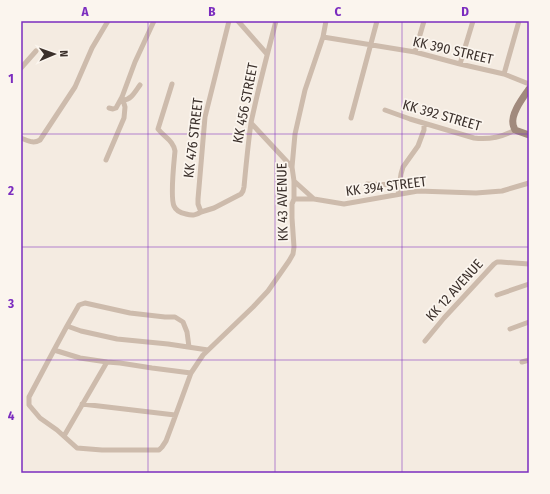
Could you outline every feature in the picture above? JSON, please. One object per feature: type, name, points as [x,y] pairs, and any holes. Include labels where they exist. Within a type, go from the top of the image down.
[{"type":"main road","points":[[529,89],[519,104],[513,117],[515,130],[529,134]]},
{"type":"street","points":[[21,138],[36,143],[40,140],[75,87],[92,48],[108,21]]},
{"type":"street","points":[[109,108],[115,109],[122,99],[135,62],[154,21]]},
{"type":"street","name":"KK 476 STREET","points":[[201,212],[198,199],[205,117],[229,21]]},
{"type":"street","points":[[238,21],[267,54]]},
{"type":"street","name":"KK 456 STREET","points":[[201,212],[214,208],[241,194],[243,191],[251,123],[276,21]]},
{"type":"street","name":"KK 43 AVENUE","points":[[54,350],[30,397],[29,405],[40,418],[77,448],[102,450],[159,450],[162,447],[166,441],[191,373],[203,355],[261,299],[279,276],[293,254],[292,204],[294,199],[294,181],[292,167],[295,134],[305,90],[324,37],[326,21]]},
{"type":"street","points":[[351,118],[377,21]]},
{"type":"street","points":[[415,52],[424,21]]},
{"type":"street","points":[[460,64],[474,21]]},
{"type":"street","points":[[504,74],[519,21]]},
{"type":"street","name":"KK 390 STREET","points":[[324,37],[415,52],[504,74],[529,84]]},
{"type":"street","points":[[21,68],[36,51]]},
{"type":"street","points":[[172,84],[158,129],[172,143],[175,151],[173,205],[176,210],[182,214],[191,216],[201,212]]},
{"type":"street","points":[[122,99],[128,100],[140,85]]},
{"type":"street","points":[[106,160],[124,118],[125,107],[122,99]]},
{"type":"street","name":"KK 392 STREET","points":[[385,110],[474,138],[495,138],[506,135],[515,130]]},
{"type":"street","points":[[251,123],[292,167]]},
{"type":"street","points":[[398,194],[403,167],[420,143],[424,123]]},
{"type":"street","points":[[294,181],[314,198]]},
{"type":"street","name":"KK 394 STREET","points":[[294,199],[314,198],[344,204],[418,191],[476,194],[502,191],[529,183]]},
{"type":"street","points":[[367,184],[399,185]]},
{"type":"street","name":"KK 12 AVENUE","points":[[425,341],[494,264],[501,262],[529,264]]},
{"type":"street","points":[[497,295],[529,284]]},
{"type":"street","points":[[189,347],[187,332],[183,322],[175,317],[165,318],[130,313],[85,303],[79,305],[54,350],[80,358],[191,373]]},
{"type":"street","points":[[510,329],[529,322]]},
{"type":"street","points":[[67,326],[81,331],[117,339],[208,350]]},
{"type":"street","points":[[522,362],[529,360]]},
{"type":"street","points":[[64,436],[107,362]]},
{"type":"street","points":[[82,404],[175,416]]}]
